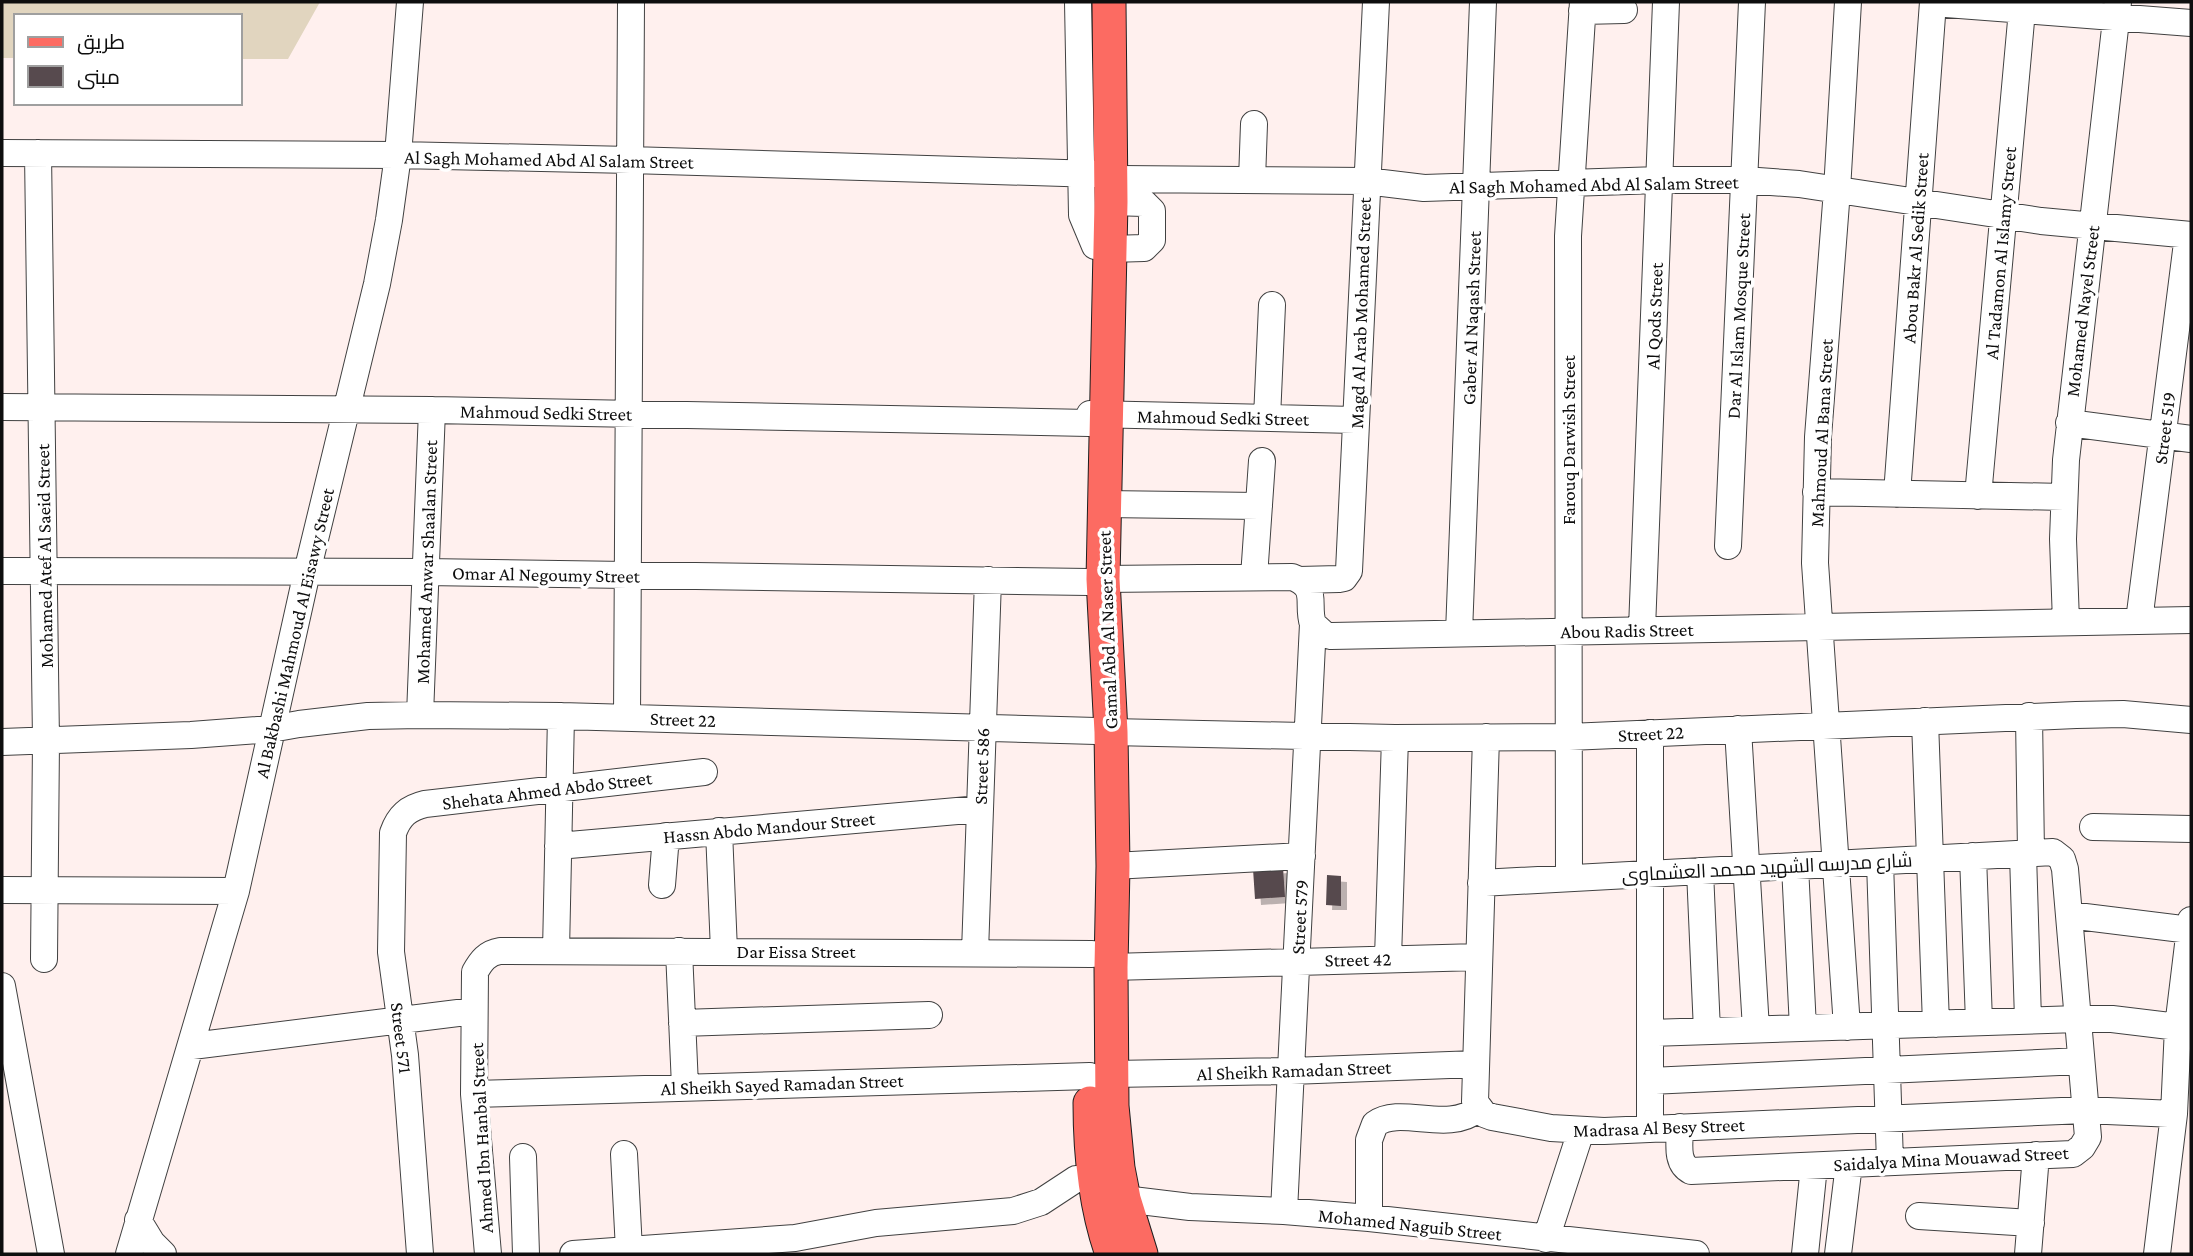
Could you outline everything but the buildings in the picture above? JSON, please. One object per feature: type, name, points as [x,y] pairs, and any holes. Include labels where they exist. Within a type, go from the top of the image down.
[{"type":"main road","name":"Gamal Abd Al Naser Street","points":[[1096,2],[1103,248],[1095,417],[1096,581],[1113,866],[1101,960]]},
{"type":"main road","name":"Gamal Abd Al Naser Street","points":[[1102,182],[1109,2]]},
{"type":"main road","name":"Gamal Abd Al Naser Street","points":[[1095,417],[1104,504],[1096,581]]},
{"type":"main road","name":"Gamal Abd Al Naser Street","points":[[1103,731],[1101,1075],[1091,1148],[1101,1217],[1112,1254]]},
{"type":"main road","name":"Gamal Abd Al Naser Street","points":[[1101,1075],[1124,1199],[1140,1254]]},
{"type":"street","name":"Al Bakbashi Mahmoud Al Eisawy Street","points":[[129,1254],[236,891],[307,572],[380,271],[398,156],[410,2]]},
{"type":"street","points":[[627,718],[631,2]]},
{"type":"street","points":[[1078,2],[1102,182]]},
{"type":"street","points":[[1102,182],[1122,2]]},
{"type":"street","name":"Magd Al Arab Mohamed Street","points":[[1299,580],[1344,578],[1349,570],[1376,2]]},
{"type":"street","name":"Gaber Al Naqash Street","points":[[1459,634],[1483,2]]},
{"type":"street","name":"Al Qods Street","points":[[1642,629],[1666,2]]},
{"type":"street","name":"Dar Al Islam Mosque Street","points":[[1728,546],[1752,2]]},
{"type":"street","name":"Mahmoud Al Bana Street","points":[[1847,1027],[1815,563],[1818,437],[1848,2]]},
{"type":"street","points":[[1933,2],[2022,10],[2118,10],[2191,23]]},
{"type":"street","name":"Abou Bakr Al Sedik Street","points":[[1897,494],[1933,2]]},
{"type":"street","points":[[1583,6],[1624,10]]},
{"type":"street","name":"Farouq Darwish Street","points":[[1569,878],[1568,236],[1583,6]]},
{"type":"street","name":"Al Tadamon Al Islamy Street","points":[[1978,496],[2022,10]]},
{"type":"street","name":"Mohamed Nayel Street","points":[[2066,622],[2064,497],[2069,423],[2118,10]]},
{"type":"street","points":[[1252,180],[1254,124]]},
{"type":"street","name":"Al Sagh Mohamed Abd Al Salam Street","points":[[2,153],[630,160],[1102,182],[1366,181],[1424,188],[1659,180],[1744,180],[1837,190],[2091,227],[2190,235]]},
{"type":"street","name":"Mohamed Atef Al Saeid Street","points":[[38,153],[46,741],[44,959]]},
{"type":"street","name":"Street 519","points":[[2140,621],[2190,235]]},
{"type":"street","points":[[1267,418],[1272,305]]},
{"type":"street","name":"Mahmoud Sedki Street","points":[[2,407],[1356,420]]},
{"type":"street","name":"Mohamed Anwar Shaalan Street","points":[[420,715],[432,410]]},
{"type":"street","points":[[2069,423],[2191,439]]},
{"type":"street","points":[[1254,577],[1262,461]]},
{"type":"street","points":[[1816,492],[2064,497]]},
{"type":"street","points":[[1104,504],[1259,506]]},
{"type":"street","name":"Omar Al Negoumy Street","points":[[2,571],[425,572],[1096,581]]},
{"type":"street","points":[[1096,581],[1284,577],[1305,584],[1312,598],[1311,617],[1314,624]]},
{"type":"street","name":"Street 586","points":[[975,952],[988,580]]},
{"type":"street","name":"Abou Radis Street","points":[[1314,624],[1324,634],[1331,636],[2191,620]]},
{"type":"street","name":"Street 579","points":[[1284,1211],[1314,624]]},
{"type":"street","name":"Street 22","points":[[2,742],[271,729],[368,716],[420,715],[561,716],[1395,738],[1569,737],[2029,716],[2123,714],[2191,720]]},
{"type":"street","points":[[556,951],[561,716]]},
{"type":"street","points":[[2028,1020],[2036,853],[2029,716]]},
{"type":"street","points":[[1925,721],[1936,1024]]},
{"type":"street","points":[[1738,729],[1756,1029]]},
{"type":"street","points":[[1650,733],[1650,1129]]},
{"type":"street","points":[[1369,1218],[1369,1140],[1375,1124],[1390,1118],[1462,1119],[1478,1109],[1475,1102],[1486,737]]},
{"type":"street","points":[[1388,958],[1395,738]]},
{"type":"street","name":"Shehata Ahmed Abdo Street","points":[[397,822],[404,813],[425,804],[704,772]]},
{"type":"street","name":"Hassn Abdo Mandour Street","points":[[558,846],[980,808]]},
{"type":"street","name":"Street 571","points":[[397,822],[393,833],[390,932],[401,1020],[420,1254]]},
{"type":"street","points":[[2093,827],[2191,829]]},
{"type":"street","points":[[719,831],[724,951]]},
{"type":"street","points":[[662,885],[666,836]]},
{"type":"street","name":"شارع مدرسه الشهيد محمد العشماوى","points":[[1481,883],[2036,853]]},
{"type":"street","name":"Saidalya Mina Mouawad Street","points":[[1680,1127],[1680,1159],[1691,1171],[2036,1156],[2073,1154],[2080,1150],[2088,1137],[2064,864],[2058,855],[2036,853]]},
{"type":"street","points":[[1113,866],[1302,856]]},
{"type":"street","points":[[1973,856],[1979,1022]]},
{"type":"street","points":[[1880,862],[1890,1162]]},
{"type":"street","points":[[1795,866],[1803,1028]]},
{"type":"street","points":[[1700,871],[1707,1031]]},
{"type":"street","points":[[2,890],[236,891]]},
{"type":"street","points":[[2069,915],[2191,925],[2178,1027],[2174,1114],[2157,1254]]},
{"type":"street","name":"Dar Eissa Street","points":[[500,951],[975,952],[1101,960]]},
{"type":"street","name":"Ahmed Ibn Hanbal Street","points":[[488,1254],[474,1094],[475,972],[488,954],[500,951]]},
{"type":"street","points":[[679,951],[685,1086]]},
{"type":"street","name":"Street 42","points":[[1101,960],[1479,957]]},
{"type":"street","points":[[2,986],[51,1254]]},
{"type":"street","points":[[192,1046],[474,1012]]},
{"type":"street","points":[[682,1023],[929,1015]]},
{"type":"street","points":[[1650,1033],[2078,1019],[2112,1019],[2178,1027]]},
{"type":"street","points":[[1650,1081],[2081,1061]]},
{"type":"street","name":"Al Sheikh Ramadan Street","points":[[1101,1075],[1476,1064]]},
{"type":"street","name":"Al Sheikh Sayed Ramadan Street","points":[[474,1094],[1101,1075]]},
{"type":"street","name":"Madrasa Al Besy Street","points":[[1478,1109],[1492,1117],[1521,1123],[1581,1130],[2085,1110],[2174,1114]]},
{"type":"street","points":[[1546,1239],[1581,1130]]},
{"type":"street","points":[[624,1154],[629,1250]]},
{"type":"street","points":[[2028,1254],[2036,1156]]},
{"type":"street","points":[[523,1157],[526,1254]]},
{"type":"street","points":[[1838,1254],[1849,1164]]},
{"type":"street","points":[[1805,1254],[1814,1166]]},
{"type":"street","points":[[573,1254],[795,1238],[876,1223],[1013,1211],[1041,1202],[1076,1179],[1095,1179]]},
{"type":"street","name":"Mohamed Naguib Street","points":[[1124,1199],[1190,1207],[1369,1218],[1696,1254]]},
{"type":"street","points":[[1919,1216],[2031,1223]]},
{"type":"street","points":[[138,1220],[152,1243],[163,1254]]},
{"type":"shaded area","points":[[2,2],[320,2],[288,59],[242,59],[242,14],[14,14],[14,58],[2,58]]}]
